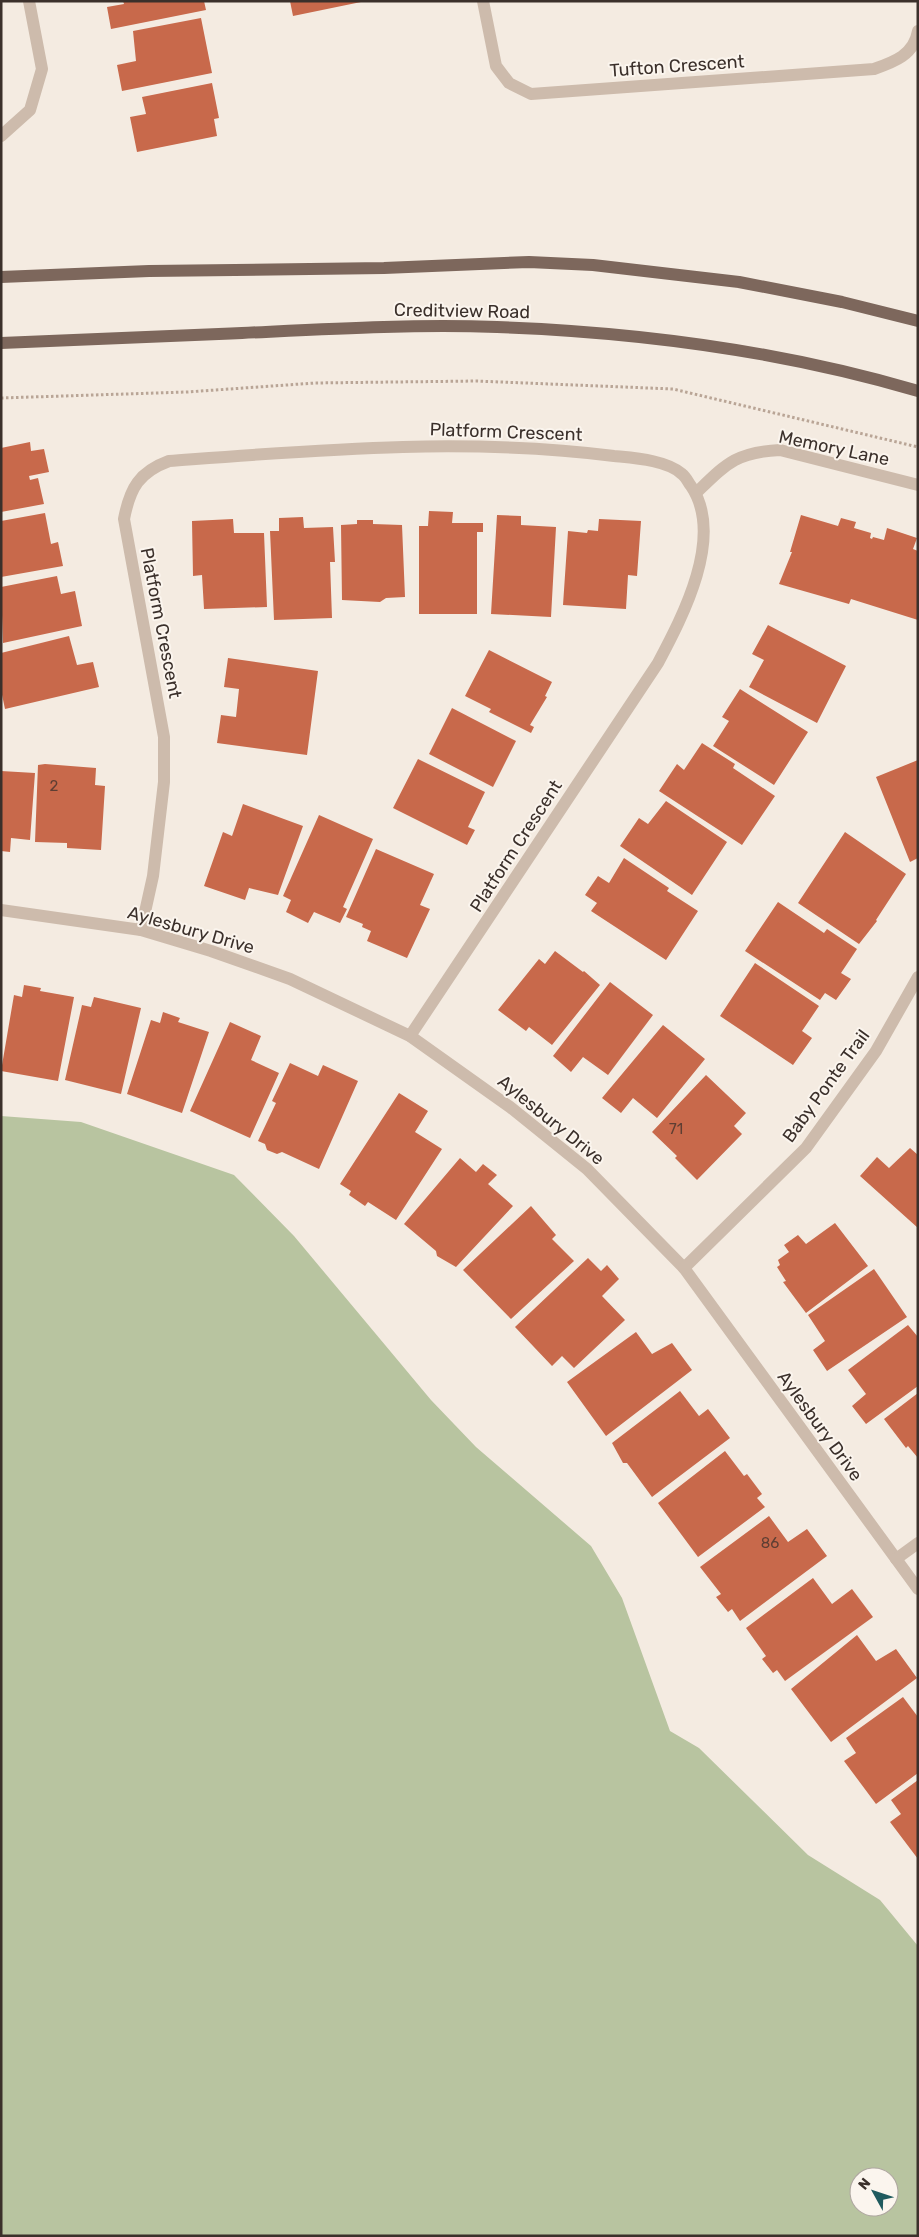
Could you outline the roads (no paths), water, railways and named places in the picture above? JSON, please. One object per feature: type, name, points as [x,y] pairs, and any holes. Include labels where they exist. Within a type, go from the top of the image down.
[{"type":"main road","points":[[1,277],[150,271],[384,268],[529,262],[593,265],[739,282],[842,302],[918,321]]},
{"type":"main road","name":"Creditview Road","points":[[1,343],[351,328],[532,329],[640,338],[746,352],[880,380],[918,391]]},
{"type":"street","points":[[1,136],[30,110],[42,69],[29,1]]},
{"type":"street","name":"Tufton Crescent","points":[[483,1],[496,66],[509,83],[531,94],[874,69],[901,60],[917,37],[918,31]]},
{"type":"street","name":"Platform Crescent","points":[[141,930],[154,876],[164,782],[164,736],[124,519],[128,496],[143,476],[155,466],[169,461],[371,448],[446,446],[591,453],[660,464],[682,473],[696,493],[704,513],[705,532],[686,605],[674,633],[658,663],[410,1036]]},
{"type":"street","name":"Memory Lane","points":[[696,493],[736,458],[755,451],[780,450],[918,485]]},
{"type":"street","name":"Aylesbury Drive","points":[[1,910],[141,930],[211,951],[290,979],[410,1036],[510,1107],[579,1163],[684,1268],[918,1589]]},
{"type":"street","name":"Baby Ponte Trail","points":[[684,1268],[806,1148],[876,1051],[918,976]]},
{"type":"street","points":[[896,1559],[918,1544]]}]
